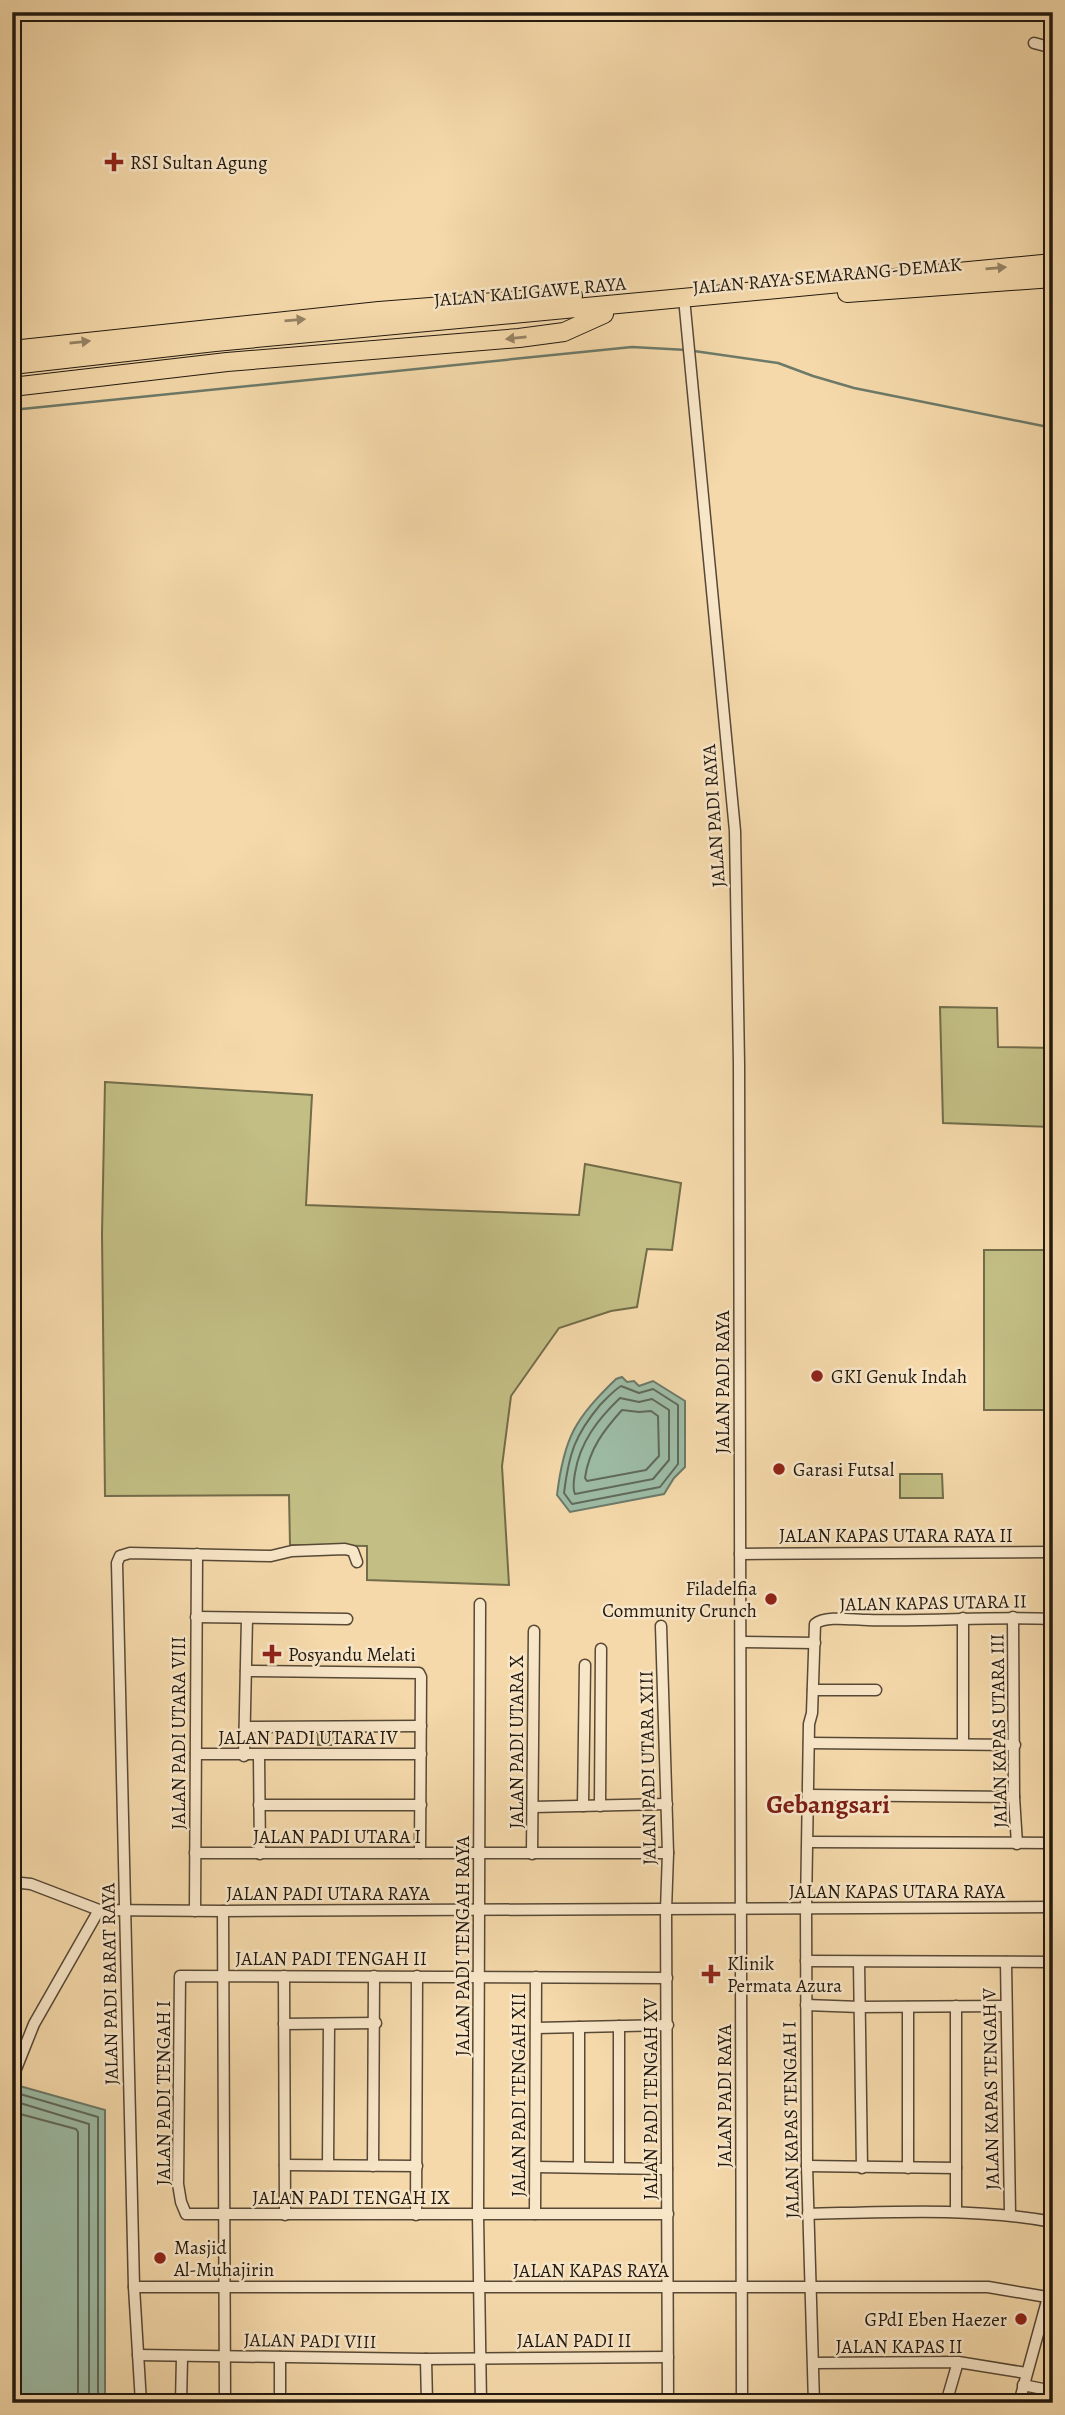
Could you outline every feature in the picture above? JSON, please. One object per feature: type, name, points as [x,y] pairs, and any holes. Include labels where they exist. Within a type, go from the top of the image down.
[{"type":"highway","name":"JALAN KALIGAWE RAYA","points":[[12,365],[215,342],[685,303],[947,272],[1053,263]]},
{"type":"highway","points":[[12,350],[379,312],[883,271],[947,272]]},
{"type":"highway","name":"JALAN RAYA SEMARANG-DEMAK","points":[[604,314],[685,303],[1053,278]]},
{"type":"highway","name":"JALAN KALIGAWE RAYA","points":[[12,375],[604,314]]},
{"type":"highway","points":[[12,387],[227,362],[519,338],[564,332],[604,314]]},
{"type":"street","points":[[1034,43],[1053,48]]},
{"type":"street","name":"JALAN PADI RAYA","points":[[685,303],[735,841],[741,1642],[742,2403]]},
{"type":"street","points":[[197,1555],[271,1556],[292,1551],[345,1549],[353,1551],[357,1562]]},
{"type":"street","name":"JALAN KAPAS UTARA RAYA II","points":[[740,1554],[1053,1552]]},
{"type":"street","name":"JALAN PADI BARAT RAYA","points":[[141,2403],[119,1910],[117,1563],[120,1556],[130,1553],[197,1555]]},
{"type":"street","name":"JALAN PADI UTARA VIII","points":[[195,1911],[197,1555]]},
{"type":"street","name":"JALAN PADI TENGAH RAYA","points":[[480,1604],[478,2214],[481,2403]]},
{"type":"street","points":[[196,1617],[347,1619]]},
{"type":"street","name":"JALAN KAPAS UTARA II","points":[[815,1624],[820,1621],[844,1620],[1013,1617],[1053,1619]]},
{"type":"street","name":"JALAN KAPAS UTARA III","points":[[1013,1617],[1014,1797],[1017,1844]]},
{"type":"street","points":[[244,1756],[247,1618]]},
{"type":"street","points":[[963,1618],[963,1744]]},
{"type":"street","name":"JALAN KAPAS TENGAH I","points":[[814,2403],[807,2166],[806,1908],[809,1724],[812,1713],[815,1624]]},
{"type":"street","name":"JALAN PADI UTARA XIII","points":[[661,1626],[668,1853],[666,1910]]},
{"type":"street","name":"JALAN PADI UTARA X","points":[[533,1854],[534,1631]]},
{"type":"street","points":[[741,1642],[815,1643]]},
{"type":"street","points":[[600,1805],[601,1649]]},
{"type":"street","points":[[583,1806],[585,1665]]},
{"type":"street","points":[[246,1671],[414,1672],[421,1676],[420,1853]]},
{"type":"street","points":[[813,1690],[876,1690]]},
{"type":"street","name":"JALAN PADI UTARA IV","points":[[245,1727],[421,1726]]},
{"type":"street","points":[[584,1734],[601,1734]]},
{"type":"street","points":[[809,1743],[1015,1745]]},
{"type":"street","name":"JALAN PADI UTARA IV","points":[[195,1754],[421,1755]]},
{"type":"street","points":[[259,1756],[260,1854]]},
{"type":"street","points":[[808,1795],[1014,1797]]},
{"type":"street","points":[[259,1804],[421,1804]]},
{"type":"street","points":[[533,1807],[667,1804]]},
{"type":"street","points":[[808,1842],[1053,1843]]},
{"type":"street","name":"JALAN PADI UTARA I","points":[[195,1853],[668,1853]]},
{"type":"street","points":[[12,1882],[31,1884],[99,1910],[34,2024],[12,2079]]},
{"type":"street","name":"JALAN KAPAS UTARA RAYA","points":[[742,1910],[1053,1907]]},
{"type":"street","name":"JALAN PADI UTARA RAYA","points":[[99,1910],[742,1910]]},
{"type":"street","name":"JALAN PADI TENGAH XV","points":[[666,1910],[668,2403]]},
{"type":"street","points":[[223,1911],[225,2403]]},
{"type":"street","points":[[806,1961],[1053,1962]]},
{"type":"street","points":[[859,1962],[862,2168]]},
{"type":"street","name":"JALAN KAPAS TENGAH V","points":[[1006,1962],[1010,2214]]},
{"type":"street","name":"JALAN PADI TENGAH II","points":[[223,1975],[667,1978]]},
{"type":"street","name":"JALAN PADI TENGAH I","points":[[223,1975],[180,1976],[178,2183],[186,2214],[224,2215]]},
{"type":"street","points":[[284,1976],[285,2215]]},
{"type":"street","points":[[373,2166],[376,2023],[374,1976]]},
{"type":"street","points":[[416,2215],[418,1976]]},
{"type":"street","name":"JALAN PADI TENGAH XII","points":[[535,2214],[536,1977]]},
{"type":"street","points":[[806,2005],[1006,2006]]},
{"type":"street","points":[[956,2006],[956,2211]]},
{"type":"street","points":[[908,2007],[908,2168]]},
{"type":"street","points":[[284,2024],[376,2023]]},
{"type":"street","points":[[328,2165],[329,2025]]},
{"type":"street","points":[[537,2028],[667,2025]]},
{"type":"street","points":[[619,2026],[619,2168]]},
{"type":"street","points":[[579,2027],[579,2167]]},
{"type":"street","points":[[285,2165],[417,2166]]},
{"type":"street","points":[[807,2166],[956,2168]]},
{"type":"street","points":[[536,2167],[667,2169]]},
{"type":"street","points":[[808,2214],[956,2211],[1010,2214],[1053,2222]]},
{"type":"street","name":"JALAN PADI TENGAH IX","points":[[224,2215],[668,2214]]},
{"type":"street","points":[[1019,2403],[1053,2278]]},
{"type":"street","name":"JALAN KAPAS RAYA","points":[[134,2287],[988,2287],[1048,2304]]},
{"type":"street","name":"JALAN PADI VIII","points":[[138,2355],[481,2358]]},
{"type":"street","points":[[181,2403],[182,2357]]},
{"type":"street","points":[[280,2357],[280,2403]]},
{"type":"street","name":"JALAN PADI II","points":[[481,2358],[668,2357]]},
{"type":"street","points":[[426,2359],[427,2403]]},
{"type":"street","points":[[946,2403],[958,2362]]},
{"type":"street","name":"JALAN KAPAS II","points":[[814,2363],[958,2362],[1026,2373]]},
{"type":"street","points":[[1023,2385],[1053,2391]]},
{"type":"shaded area","points":[[940,1007],[997,1008],[998,1047],[1053,1048],[1053,1127],[943,1123]]},
{"type":"shaded area","points":[[105,1082],[312,1095],[306,1205],[579,1215],[585,1164],[681,1183],[672,1250],[647,1249],[637,1307],[611,1311],[559,1328],[511,1396],[502,1466],[509,1585],[367,1580],[367,1546],[290,1545],[289,1495],[105,1496],[102,1234]]},
{"type":"shaded area","points":[[984,1250],[1053,1250],[1053,1410],[984,1410]]},
{"type":"shaded area","points":[[900,1474],[942,1474],[943,1498],[900,1498]]},
{"type":"shaded area","points":[[318,1733],[343,1733],[343,1745],[318,1745]]},
{"type":"water","points":[[622,1377],[639,1386],[653,1381],[685,1401],[685,1467],[664,1494],[570,1512],[557,1495],[568,1443],[590,1406],[616,1379]]},
{"type":"water","points":[[16,2085],[105,2110],[105,2403],[12,2403],[12,2093]]},
{"type":"waterway","points":[[12,410],[632,347],[687,350]]},
{"type":"waterway","points":[[694,351],[778,363],[854,388],[1053,428]]},
{"type":"place","name":"RSI Sultan Agung","points":[[114,162]]},
{"type":"place","name":"GKI Genuk Indah","points":[[817,1376]]},
{"type":"place","name":"Garasi Futsal","points":[[779,1469]]},
{"type":"place","name":"Filadelfia Community Crunch","points":[[771,1599]]},
{"type":"place","name":"Posyandu Melati","points":[[272,1654]]},
{"type":"place","name":"Klinik Permata Azura","points":[[711,1974]]},
{"type":"place","name":"Masjid Al-Muhajirin","points":[[160,2258]]},
{"type":"place","name":"GPdI Eben Haezer","points":[[1021,2319]]},
{"type":"district","name":"Gebangsari","points":[[828,1804]]}]
